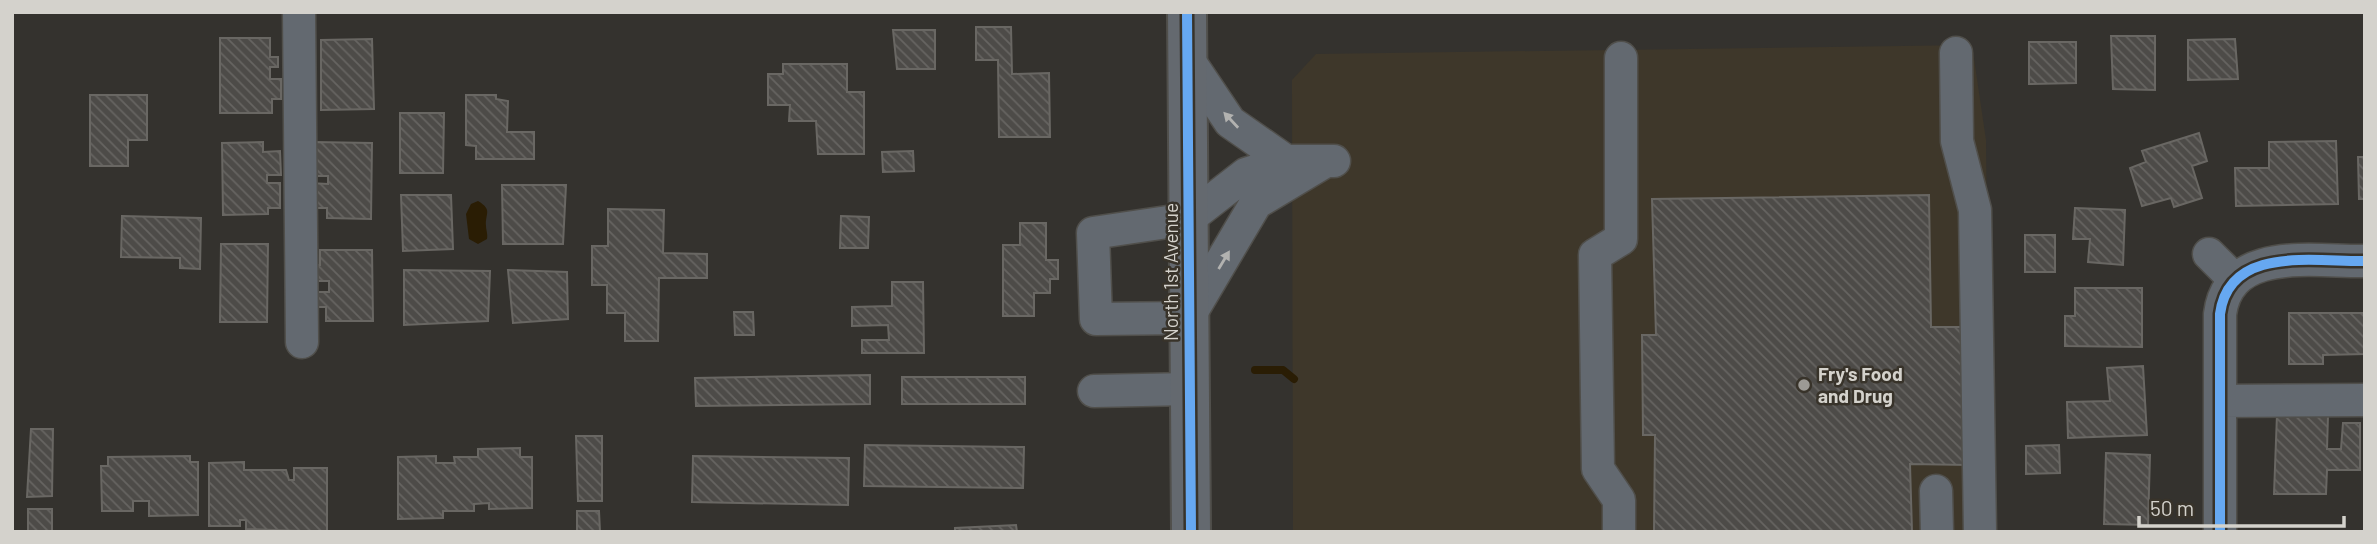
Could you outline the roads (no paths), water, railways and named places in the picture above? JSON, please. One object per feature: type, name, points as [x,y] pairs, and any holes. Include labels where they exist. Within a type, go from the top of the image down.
[{"type":"main road","name":"North 1st Avenue","points":[[1187,12],[1191,532]]},
{"type":"street","points":[[299,12],[302,342]]},
{"type":"street","points":[[1956,53],[1957,141],[1975,210],[1980,532]]},
{"type":"street","points":[[1187,58],[1230,122],[1286,160]]},
{"type":"street","points":[[1619,532],[1619,500],[1598,469],[1595,255],[1621,239],[1621,58]]},
{"type":"street","points":[[1286,160],[1330,162],[1256,203],[1188,318],[1096,319],[1093,233],[1188,219],[1246,174],[1286,160]]},
{"type":"street","points":[[2208,254],[2234,279]]},
{"type":"street","points":[[2220,532],[2222,300],[2234,279],[2247,270],[2267,263],[2365,261]]},
{"type":"street","points":[[1094,391],[1189,390]]},
{"type":"street","points":[[2220,401],[2365,400]]},
{"type":"street","points":[[1936,491],[1937,532]]},
{"type":"waterway","points":[[1255,370],[1283,370],[1294,379]]},
{"type":"place","name":"Fry's Food and Drug","points":[[1804,385]]}]
